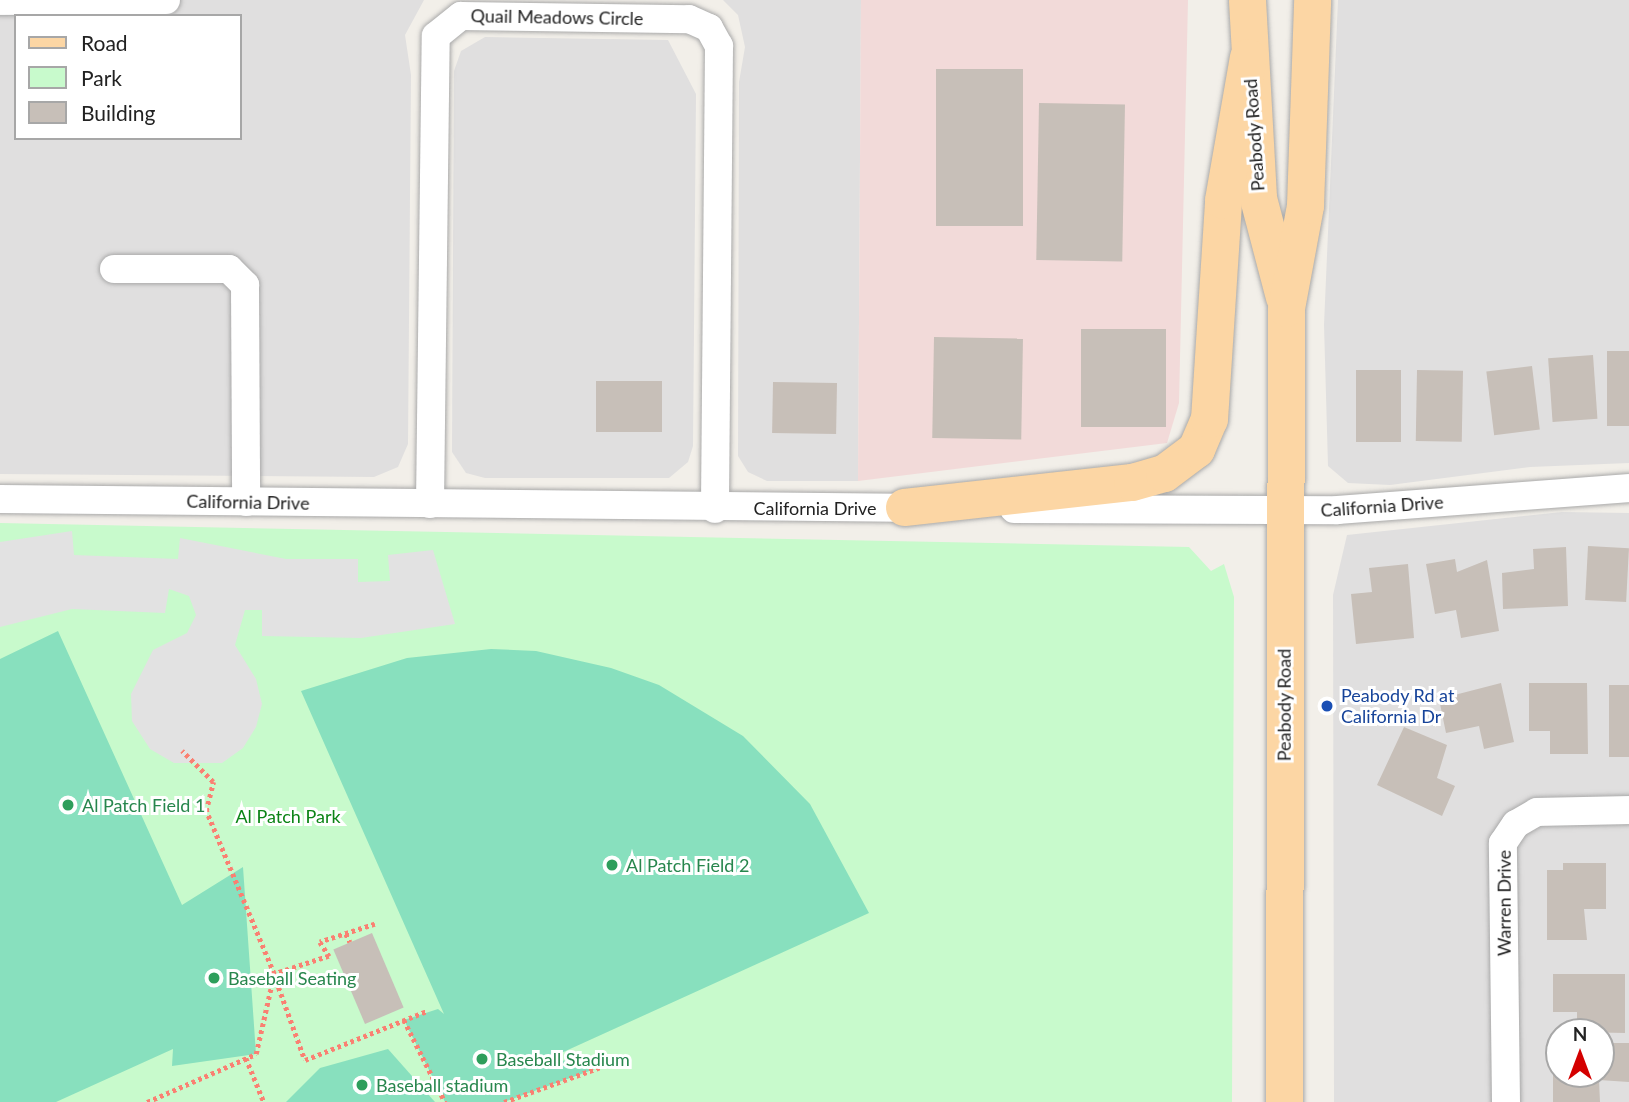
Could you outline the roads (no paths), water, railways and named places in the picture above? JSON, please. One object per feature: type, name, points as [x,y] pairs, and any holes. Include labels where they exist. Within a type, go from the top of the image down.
[{"type":"main road","name":"Peabody Road","points":[[1247,0],[1248,57],[1258,198],[1286,309]]},
{"type":"main road","name":"Peabody Road","points":[[1284,1102],[1286,309],[1305,205],[1312,0]]},
{"type":"main road","points":[[904,507],[1132,482],[1164,472],[1196,449],[1209,419],[1223,200],[1248,57]]},
{"type":"street","points":[[0,1],[166,0]]},
{"type":"street","name":"Quail Meadows Circle","points":[[430,504],[436,36],[461,16],[675,18],[700,22],[719,46],[715,509]]},
{"type":"street","points":[[114,269],[229,269],[245,285],[246,502]]},
{"type":"street","name":"California Drive","points":[[0,499],[715,509],[904,507],[1285,511],[1629,488]]},
{"type":"street","name":"Warren Drive","points":[[1507,1102],[1503,843],[1517,824],[1537,812],[1629,810]]},
{"type":"place","name":"Peabody Rd at California Dr","points":[[1327,706]]},
{"type":"place","name":"Al Patch Field 1","points":[[68,805]]},
{"type":"place","name":"Al Patch Field 2","points":[[612,865]]},
{"type":"place","name":"Baseball Seating","points":[[214,978]]},
{"type":"place","name":"Baseball Stadium","points":[[482,1059]]},
{"type":"place","name":"Baseball stadium","points":[[362,1085]]},
{"type":"park label","name":"Al Patch Park","points":[[288,816]]}]
